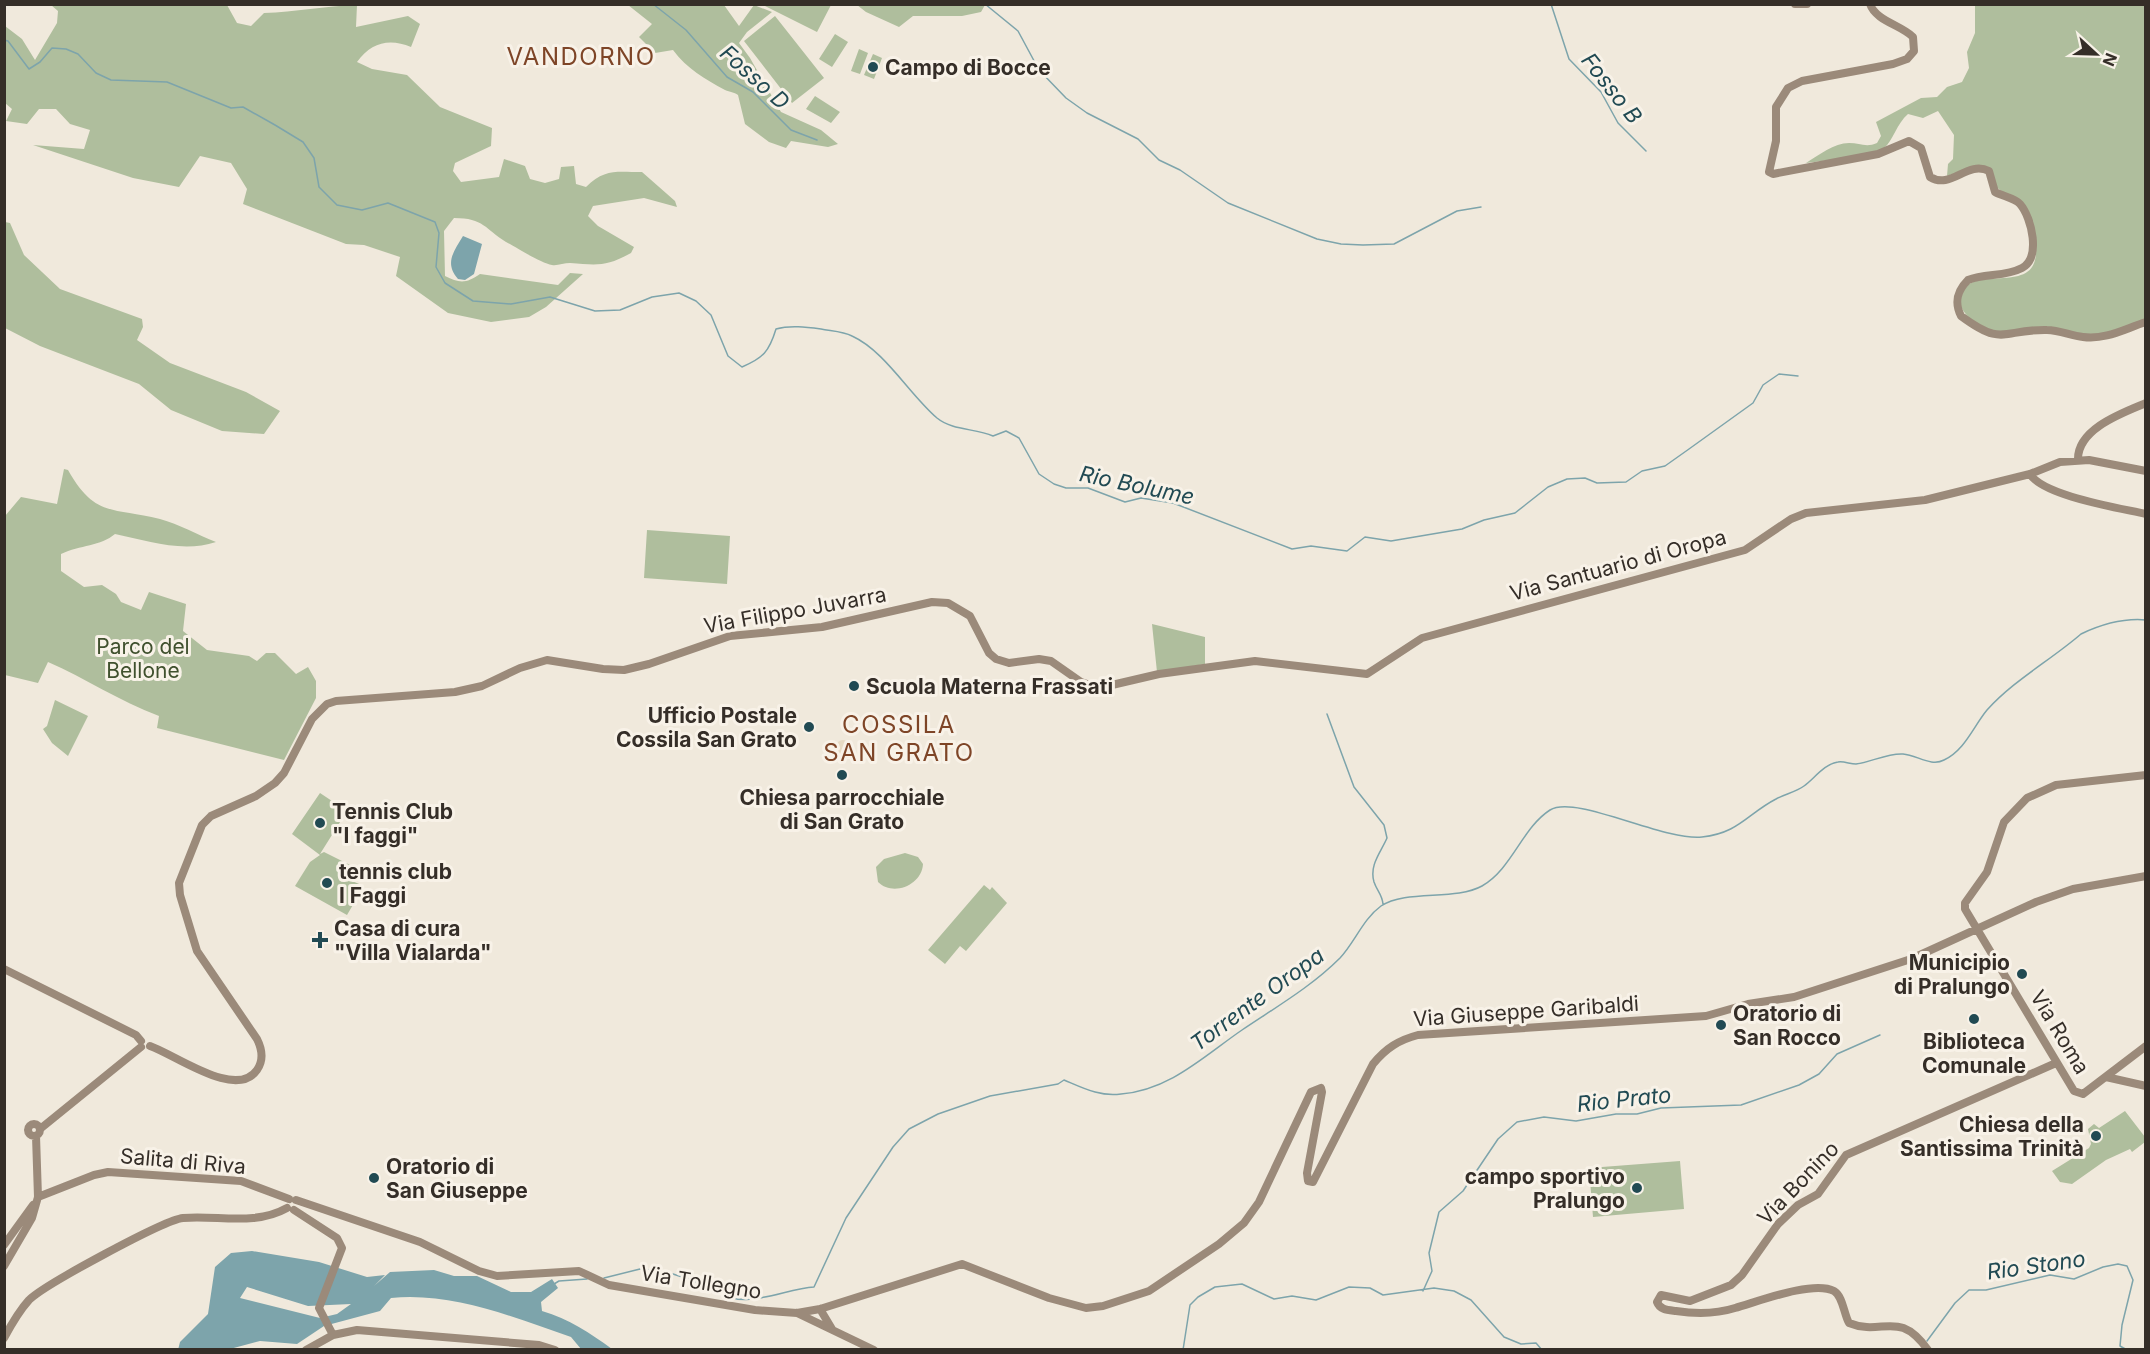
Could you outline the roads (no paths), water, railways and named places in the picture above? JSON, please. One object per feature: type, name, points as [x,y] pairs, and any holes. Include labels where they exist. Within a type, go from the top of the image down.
[{"type":"street","points":[[1795,4],[1807,4]]},
{"type":"street","points":[[1870,4],[1876,15],[1899,26],[1913,38],[1914,51],[1907,58],[1893,64],[1802,81],[1788,88],[1776,107],[1776,141],[1769,172],[1773,174],[1878,154],[1909,141],[1922,148],[1930,177],[1935,180],[1942,182],[1969,170],[1981,168],[1989,171],[1995,192],[2017,201],[2024,211],[2032,243],[2032,257],[2030,262],[2016,271],[1968,280],[1959,291],[1957,299],[1961,316],[1984,332],[2004,337],[2019,332],[2050,330],[2082,337],[2100,338],[2145,322]]},
{"type":"street","points":[[2078,460],[2079,446],[2090,435],[2112,418],[2145,403]]},
{"type":"street","name":"Via Santuario di Oropa","points":[[1099,688],[1160,674],[1255,661],[1367,674],[1422,638],[1745,550],[1791,519],[1806,513],[1925,500],[2030,474],[2060,462],[2078,460],[2145,471]]},
{"type":"street","points":[[2030,474],[2035,482],[2067,494],[2145,514]]},
{"type":"street","name":"Via Filippo Juvarra","points":[[144,1044],[231,1082],[246,1079],[258,1067],[262,1052],[258,1039],[197,951],[180,895],[179,883],[198,831],[207,820],[265,791],[288,766],[312,719],[327,704],[358,698],[455,692],[482,686],[520,668],[547,660],[624,670],[650,664],[708,642],[764,632],[822,627],[932,602],[948,603],[970,616],[989,653],[996,659],[1010,663],[1039,659],[1051,661],[1081,682],[1099,688]]},
{"type":"street","name":"Via Roma","points":[[2106,1077],[2083,1094],[2071,1087],[1965,903],[1988,872],[2000,828],[2018,806],[2042,790],[2056,785],[2145,775]]},
{"type":"street","points":[[1978,929],[2073,889],[2145,876]]},
{"type":"street","name":"Via Giuseppe Garibaldi","points":[[797,1313],[820,1309],[962,1264],[1048,1298],[1086,1308],[1103,1306],[1140,1294],[1219,1244],[1244,1223],[1259,1202],[1311,1092],[1321,1088],[1307,1173],[1308,1181],[1313,1182],[1373,1064],[1382,1053],[1402,1039],[1418,1035],[1706,1016],[1748,1004],[1794,997],[1921,955],[1978,929]]},
{"type":"street","points":[[4,969],[136,1035],[144,1044],[38,1132],[38,1197],[32,1218],[4,1266]]},
{"type":"street","points":[[2106,1077],[2145,1046]]},
{"type":"street","name":"Via Bonino","points":[[1927,1349],[1920,1340],[1900,1325],[1857,1327],[1849,1323],[1839,1297],[1834,1291],[1823,1289],[1800,1290],[1735,1309],[1700,1313],[1666,1310],[1657,1302],[1661,1295],[1690,1301],[1703,1298],[1731,1285],[1742,1275],[1778,1224],[1798,1205],[1818,1194],[1846,1155],[2056,1063]]},
{"type":"street","points":[[2106,1077],[2145,1086]]},
{"type":"street","name":"Salita di Riva","points":[[38,1197],[94,1175],[108,1172],[241,1181],[292,1205],[337,1238],[342,1248],[341,1257],[321,1303],[320,1312],[331,1333]]},
{"type":"street","points":[[4,1245],[38,1197]]},
{"type":"street","points":[[4,1338],[18,1314],[40,1291],[173,1220],[256,1218],[270,1215],[292,1205]]},
{"type":"street","name":"Via Tollegno","points":[[292,1205],[319,1208],[420,1242],[478,1271],[520,1276],[579,1271],[587,1273],[600,1283],[755,1310],[797,1313]]},
{"type":"street","points":[[824,1321],[834,1304]]},
{"type":"street","points":[[820,1309],[824,1321],[832,1330],[874,1350]]},
{"type":"street","points":[[797,1313],[824,1321]]},
{"type":"street","points":[[306,1350],[331,1333],[357,1330],[381,1330],[539,1344],[555,1350]]},
{"type":"water","points":[[463,236],[482,244],[474,274],[465,280],[458,279],[451,262]]},
{"type":"water","points":[[252,1251],[319,1262],[367,1277],[385,1275],[374,1286],[390,1272],[434,1270],[454,1276],[477,1276],[511,1292],[531,1292],[552,1279],[558,1288],[541,1302],[542,1311],[579,1327],[612,1349],[581,1349],[571,1337],[505,1314],[460,1302],[414,1297],[391,1298],[380,1311],[324,1326],[297,1344],[260,1341],[230,1349],[178,1350],[180,1342],[208,1314],[215,1267],[231,1253]],"holes":[[[247,1287],[308,1306],[351,1304],[337,1314],[320,1318],[240,1298]]]},
{"type":"waterway","name":"Fosso D","points":[[653,4],[686,30],[727,77],[753,92],[791,130],[817,140]]},
{"type":"waterway","points":[[985,4],[1018,31],[1039,70],[1066,98],[1087,113],[1138,139],[1159,160],[1180,170],[1228,203],[1317,239],[1341,244],[1363,245],[1394,244],[1457,211],[1481,207]]},
{"type":"waterway","name":"Fosso B","points":[[1551,4],[1569,59],[1601,92],[1618,123],[1646,151]]},
{"type":"waterway","name":"Rio Bolume","points":[[4,40],[8,41],[29,69],[40,62],[52,48],[66,49],[78,54],[96,73],[111,80],[167,82],[231,108],[243,107],[303,142],[314,158],[319,187],[337,205],[362,210],[388,203],[435,222],[439,233],[436,267],[445,283],[473,301],[511,304],[550,297],[595,311],[620,310],[652,297],[679,293],[696,301],[711,315],[728,356],[742,367],[764,353],[776,329],[804,327],[845,333],[875,352],[943,422],[993,436],[1006,431],[1019,438],[1039,474],[1054,484],[1066,488],[1088,488],[1125,502],[1141,498],[1173,503],[1292,549],[1311,546],[1347,551],[1365,537],[1391,541],[1462,529],[1484,520],[1515,513],[1548,487],[1567,479],[1585,478],[1597,483],[1626,482],[1642,471],[1665,466],[1753,403],[1763,385],[1779,374],[1798,376]]},
{"type":"waterway","name":"Torrente Oropa","points":[[604,1278],[640,1269],[664,1271],[715,1288],[737,1299],[763,1298],[814,1287],[846,1218],[893,1147],[909,1129],[938,1114],[990,1096],[1058,1084],[1064,1080],[1092,1091],[1113,1095],[1155,1086],[1200,1061],[1317,978],[1340,958],[1369,917],[1381,906],[1404,898],[1458,893],[1482,886],[1501,869],[1532,827],[1550,810],[1562,807],[1579,808],[1685,836],[1715,835],[1734,827],[1779,797],[1801,788],[1833,763],[1856,764],[1897,754],[1934,762],[1944,760],[1958,750],[1987,710],[1998,699],[2081,634],[2112,623],[2146,620]]},
{"type":"waterway","points":[[1327,714],[1354,787],[1384,825],[1387,838],[1373,870],[1374,882],[1383,904]]},
{"type":"waterway","name":"Rio Prato","points":[[1423,1291],[1432,1271],[1429,1253],[1439,1212],[1463,1191],[1498,1139],[1517,1122],[1544,1117],[1576,1121],[1616,1114],[1637,1114],[1661,1108],[1741,1105],[1799,1085],[1819,1074],[1837,1054],[1880,1035]]},
{"type":"waterway","name":"Rio Stono","points":[[1927,1341],[1955,1303],[1969,1290],[1986,1290],[2050,1275],[2074,1279],[2103,1267],[2118,1264],[2127,1266],[2133,1280],[2122,1325],[2120,1346],[2127,1350]]},
{"type":"waterway","name":"Torrente Oropa","points":[[554,1284],[559,1281],[587,1279]]},
{"type":"waterway","name":"Rio Stono","points":[[1183,1350],[1190,1305],[1198,1297],[1215,1287],[1242,1284],[1274,1299],[1292,1296],[1316,1300],[1349,1287],[1370,1288],[1383,1295],[1434,1288],[1454,1291],[1471,1300],[1504,1337],[1521,1344],[1536,1343],[1542,1350]]},
{"type":"place","name":"Campo di Bocce","points":[[873,67]]},
{"type":"place","name":"Scuola Materna Frassati","points":[[854,686]]},
{"type":"place","name":"Ufficio Postale Cossila San Grato","points":[[809,727]]},
{"type":"place","name":"Chiesa parrocchiale di San Grato","points":[[842,775]]},
{"type":"place","name":"Tennis Club \"I faggi\"","points":[[320,823]]},
{"type":"place","name":"tennis club I Faggi","points":[[327,883]]},
{"type":"place","name":"Casa di cura \"Villa Vialarda\"","points":[[320,940]]},
{"type":"place","name":"Municipio di Pralungo","points":[[2022,974]]},
{"type":"place","name":"Biblioteca Comunale","points":[[1974,1019]]},
{"type":"place","name":"Oratorio di San Rocco","points":[[1721,1025]]},
{"type":"place","name":"Chiesa della Santissima Trinità","points":[[2096,1136]]},
{"type":"place","name":"Oratorio di San Giuseppe","points":[[374,1178]]},
{"type":"place","name":"campo sportivo Pralungo","points":[[1637,1188]]},
{"type":"district","name":"VANDORNO","points":[[581,56]]},
{"type":"district","name":"COSSILA SAN GRATO","points":[[899,738]]},
{"type":"park label","name":"Parco del Bellone","points":[[143,658]]}]
